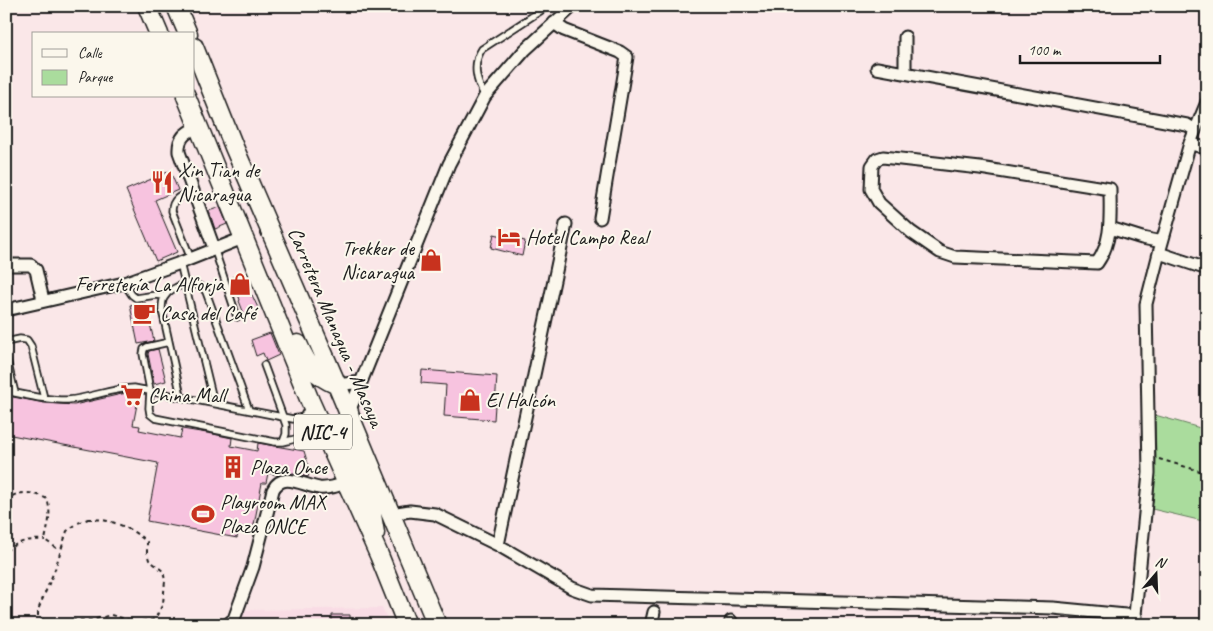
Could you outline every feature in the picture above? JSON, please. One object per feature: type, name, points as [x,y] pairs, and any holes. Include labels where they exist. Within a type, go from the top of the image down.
[{"type":"highway","points":[[147,6],[158,32]]},
{"type":"highway","points":[[176,6],[187,32]]},
{"type":"highway","name":"Carretera Managua - Masaya","points":[[195,49],[234,147],[349,412],[438,625]]},
{"type":"highway","name":"NIC-4","points":[[187,98],[310,401],[379,555],[407,625]]},
{"type":"highway","points":[[198,126],[210,116],[216,100]]},
{"type":"highway","points":[[198,126],[212,130],[226,143],[234,147]]},
{"type":"highway","points":[[244,241],[266,271],[306,362],[320,377],[337,385]]},
{"type":"highway","points":[[349,412],[343,434],[371,509],[379,555]]},
{"type":"street","points":[[349,412],[449,164],[485,96],[524,50],[573,6]]},
{"type":"street","points":[[554,23],[564,30],[620,52],[626,57],[600,218]]},
{"type":"street","points":[[905,37],[905,73]]},
{"type":"street","points":[[877,68],[1187,125],[1195,130]]},
{"type":"street","points":[[391,514],[410,511],[435,514],[498,545],[572,588],[592,595],[1053,608],[1135,620],[1149,473],[1146,304],[1190,143],[1207,102]]},
{"type":"street","points":[[198,126],[182,137],[178,144],[179,152],[214,248]]},
{"type":"street","points":[[1190,143],[1207,149]]},
{"type":"street","points":[[883,157],[980,168],[1110,189],[1110,228],[1103,254],[1096,263],[955,257],[940,252],[911,232],[879,203],[872,189],[872,166],[877,159],[883,157]]},
{"type":"street","points":[[498,545],[566,224]]},
{"type":"street","points":[[1110,228],[1162,242]]},
{"type":"street","points":[[6,310],[124,283],[185,261],[214,248],[244,241]]},
{"type":"street","points":[[1159,253],[1207,270]]},
{"type":"street","points":[[6,265],[31,265],[36,270],[43,300]]},
{"type":"street","points":[[337,385],[361,382]]},
{"type":"street","points":[[228,625],[234,619],[253,566],[272,490],[276,484],[287,480],[325,488],[346,483]]},
{"type":"street","points":[[651,625],[654,612]]},
{"type":"lane","points":[[485,96],[478,84],[477,56],[482,49],[548,6]]},
{"type":"lane","points":[[193,190],[176,199],[172,204],[172,210],[185,261],[185,284],[214,402]]},
{"type":"lane","points":[[214,248],[238,316]]},
{"type":"lane","points":[[124,283],[136,298],[156,295],[165,296]]},
{"type":"lane","points":[[181,396],[162,310],[165,296],[170,292],[185,284],[198,285],[203,287],[206,292],[249,410]]},
{"type":"lane","points":[[6,342],[20,339],[27,340],[31,346],[44,398]]},
{"type":"lane","points":[[169,342],[147,346],[143,354],[150,390],[150,414],[155,418],[266,440],[283,442],[307,436],[316,439],[331,450]]},
{"type":"lane","points":[[6,356],[15,393]]},
{"type":"lane","points":[[264,365],[287,429],[283,442]]},
{"type":"lane","points":[[6,392],[71,400],[123,388],[134,388],[299,419],[303,417],[310,401]]},
{"type":"path","points":[[1156,458],[1207,472]]},
{"type":"path","points":[[6,501],[14,494],[25,493],[38,494],[47,499],[50,507],[50,520],[45,540]]},
{"type":"path","points":[[88,519],[110,521],[143,538],[147,542],[147,553],[150,560],[163,571],[164,575],[165,596],[156,617],[145,622],[136,622],[111,615],[92,620],[53,622],[40,619],[38,617],[38,610],[55,569],[60,550],[67,531],[88,519]]},
{"type":"path","points":[[6,551],[22,541],[45,540],[60,550]]},
{"type":"shaded area","points":[[382,608],[390,625],[242,625],[244,610]]},
{"type":"green space","points":[[1155,415],[1207,430],[1207,522],[1152,509],[1156,458]]},
{"type":"building","points":[[170,171],[178,190],[155,200],[177,252],[156,261],[126,190]]},
{"type":"building","points":[[220,207],[227,224],[215,229],[209,211]]},
{"type":"building","points":[[494,234],[525,241],[522,256],[491,248]]},
{"type":"building","points":[[243,274],[250,296],[252,295],[259,310],[245,316],[232,277]]},
{"type":"building","points":[[145,302],[154,341],[138,344],[130,305]]},
{"type":"building","points":[[270,333],[279,355],[266,361],[263,353],[256,356],[251,340]]},
{"type":"building","points":[[158,349],[166,381],[154,384],[148,354],[149,351]]},
{"type":"building","name":"El Halcón","points":[[422,370],[497,376],[494,420],[444,416],[446,385],[421,383]]},
{"type":"building","name":"Plaza Once","points":[[126,393],[139,394],[133,425],[140,426],[139,430],[180,438],[182,429],[232,438],[231,446],[257,451],[258,443],[304,451],[310,471],[308,477],[294,473],[278,475],[268,473],[266,483],[262,483],[253,530],[239,527],[237,538],[147,521],[158,463],[6,434],[8,396],[44,403],[74,405]]},
{"type":"building","points":[[332,615],[350,615],[350,625],[332,625]]},
{"type":"place","name":"Xin Tian de Nicaragua","points":[[162,182]]},
{"type":"place","name":"Hotel Campo Real","points":[[509,237]]},
{"type":"place","name":"Trekker de Nicaragua","points":[[431,260]]},
{"type":"place","name":"Ferretería La Alforja","points":[[240,284]]},
{"type":"place","name":"Casa del Café","points":[[144,313]]},
{"type":"place","name":"China Mall","points":[[132,395]]},
{"type":"place","name":"El Halcón","points":[[470,400]]},
{"type":"place","name":"Plaza Once","points":[[233,467]]},
{"type":"place","name":"Playroom MAX Plaza ONCE","points":[[203,514]]}]
